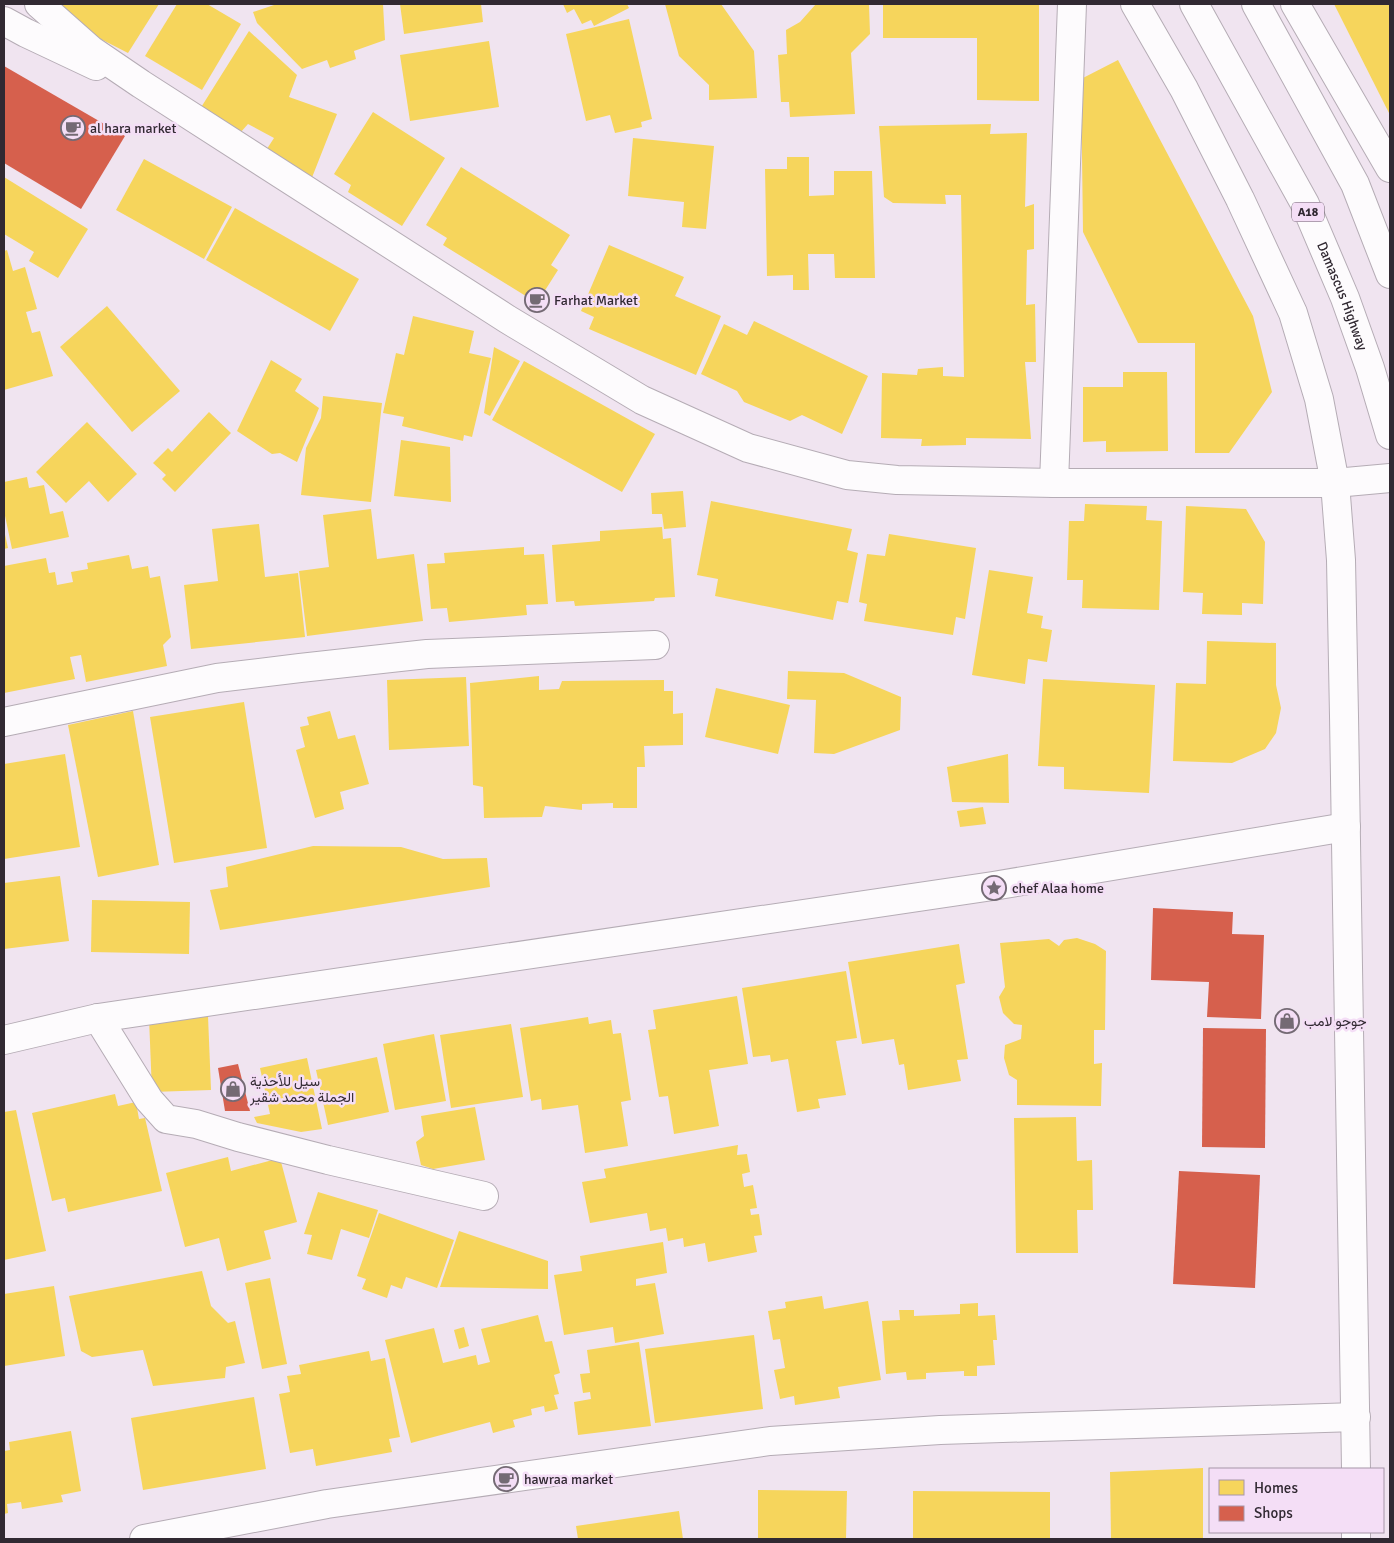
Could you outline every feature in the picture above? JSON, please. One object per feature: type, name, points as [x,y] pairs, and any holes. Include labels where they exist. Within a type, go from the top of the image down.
[{"type":"main road","points":[[39,4],[91,50],[141,84],[540,339],[642,400],[748,448],[847,475],[897,480],[1054,483],[1335,483],[1390,478]]},
{"type":"main road","points":[[1054,483],[1072,4]]},
{"type":"main road","points":[[1135,4],[1184,89],[1240,199],[1293,313],[1319,399],[1335,483],[1341,560],[1356,1468]]},
{"type":"main road","name":"Damascus Highway","points":[[1194,4],[1305,204],[1345,298],[1373,376],[1390,435]]},
{"type":"main road","points":[[1256,4],[1355,184],[1390,274]]},
{"type":"main road","points":[[1294,4],[1390,168]]},
{"type":"main road","points":[[4,21],[82,60],[141,84]]},
{"type":"main road","points":[[4,722],[217,678],[300,668],[427,654],[656,644]]},
{"type":"main road","points":[[4,1040],[98,1018],[993,886],[1346,827]]},
{"type":"main road","points":[[98,1018],[149,1100],[166,1119],[196,1124],[319,1158],[484,1196]]},
{"type":"main road","points":[[144,1539],[327,1504],[770,1441],[940,1430],[1356,1417]]},
{"type":"building: Homes","points":[[56,4],[159,4],[128,53],[85,31]]},
{"type":"building: Homes","points":[[177,4],[207,4],[241,24],[202,90],[145,56]]},
{"type":"building: Homes","points":[[277,4],[383,4],[385,40],[354,51],[356,59],[330,68],[327,60],[302,69],[257,23],[253,12]]},
{"type":"building: Homes","points":[[400,4],[481,4],[483,22],[404,34]]},
{"type":"building: Homes","points":[[563,4],[627,4],[629,8],[594,26],[591,20],[582,24],[574,9],[567,13]]},
{"type":"building: Homes","points":[[665,4],[721,4],[754,51],[757,98],[709,100],[709,85],[679,56]]},
{"type":"building: Homes","points":[[816,4],[869,4],[870,34],[851,53],[855,114],[790,117],[789,102],[781,102],[778,55],[787,54],[786,30],[800,22]]},
{"type":"building: Homes","points":[[883,4],[1039,4],[1039,101],[977,100],[977,38],[883,38]]},
{"type":"building: Homes","points":[[1334,4],[1390,4],[1390,115]]},
{"type":"building: Homes","points":[[629,19],[652,119],[641,122],[642,127],[615,133],[610,115],[586,121],[566,34]]},
{"type":"building: Homes","points":[[249,31],[297,75],[289,97],[337,114],[311,180],[261,158],[274,138],[248,124],[240,133],[200,109]]},
{"type":"building: Homes","points":[[489,41],[499,107],[410,121],[400,55]]},
{"type":"building: Homes","points":[[1118,60],[1253,316],[1272,392],[1229,453],[1195,453],[1195,343],[1138,343],[1083,232],[1081,79]]},
{"type":"building: Homes","points":[[373,112],[445,158],[402,226],[348,192],[351,185],[334,174]]},
{"type":"building: Homes","points":[[991,124],[990,134],[1027,133],[1025,207],[1034,204],[1034,249],[1027,250],[1026,305],[1035,304],[1036,362],[1025,362],[1031,439],[966,438],[966,445],[921,446],[922,439],[881,438],[882,373],[917,375],[918,369],[943,367],[943,376],[964,377],[961,195],[945,195],[946,204],[893,203],[884,197],[879,126]]},
{"type":"building: Homes","points":[[633,138],[714,146],[706,229],[682,227],[684,202],[628,196]]},
{"type":"building: Homes","points":[[787,157],[809,157],[809,196],[834,195],[834,171],[872,171],[875,278],[835,278],[834,254],[808,254],[809,290],[793,290],[793,275],[767,276],[765,169],[787,169]]},
{"type":"building: Homes","points":[[144,159],[232,207],[204,259],[116,210]]},
{"type":"building: Homes","points":[[461,167],[570,235],[551,265],[558,270],[544,292],[536,287],[529,298],[443,245],[447,238],[426,225]]},
{"type":"building: Homes","points":[[4,177],[88,229],[58,278],[29,261],[34,252],[4,234]]},
{"type":"building: Homes","points":[[235,208],[359,279],[330,331],[206,260]]},
{"type":"building: Homes","points":[[609,245],[684,277],[675,296],[721,316],[696,375],[589,329],[594,317],[581,311]]},
{"type":"building: Homes","points":[[7,250],[13,271],[25,267],[37,309],[26,312],[32,333],[40,331],[53,376],[4,390],[4,251]]},
{"type":"building: Homes","points":[[107,306],[180,391],[132,432],[60,347]]},
{"type":"building: Homes","points":[[413,316],[474,331],[469,353],[491,358],[472,437],[464,435],[463,441],[402,426],[404,417],[383,413],[396,353],[404,355]]},
{"type":"building: Homes","points":[[754,321],[868,376],[842,434],[802,415],[790,421],[744,402],[737,391],[701,374],[724,324],[747,335]]},
{"type":"building: Homes","points":[[494,347],[520,361],[490,416],[484,413]]},
{"type":"building: Homes","points":[[271,360],[302,379],[295,391],[319,408],[297,462],[280,453],[272,454],[237,431]]},
{"type":"building: Homes","points":[[524,361],[655,434],[622,492],[492,420]]},
{"type":"building: Homes","points":[[1123,372],[1167,372],[1168,451],[1106,452],[1106,441],[1083,442],[1083,387],[1123,387]]},
{"type":"building: Homes","points":[[323,396],[382,403],[371,502],[301,495],[306,448],[321,418]]},
{"type":"building: Homes","points":[[209,412],[231,433],[175,492],[162,479],[166,475],[153,463],[168,448],[172,452]]},
{"type":"building: Homes","points":[[87,422],[137,474],[108,502],[89,481],[66,503],[36,472]]},
{"type":"building: Homes","points":[[401,440],[450,447],[451,502],[394,496]]},
{"type":"building: Homes","points":[[27,477],[29,488],[44,485],[50,514],[63,511],[69,537],[12,549],[4,511],[4,482]]},
{"type":"building: Homes","points":[[683,491],[686,527],[664,529],[662,514],[652,514],[651,493]]},
{"type":"building: Homes","points":[[711,501],[852,529],[847,550],[858,553],[848,603],[837,601],[833,620],[715,596],[718,579],[697,575]]},
{"type":"building: Homes","points":[[1085,504],[1147,506],[1146,520],[1162,521],[1159,610],[1082,608],[1083,580],[1067,580],[1069,521],[1084,521]]},
{"type":"building: Homes","points":[[1186,506],[1246,509],[1265,542],[1263,604],[1242,603],[1242,615],[1202,614],[1203,593],[1183,592]]},
{"type":"building: Homes","points":[[371,509],[377,559],[414,554],[423,621],[307,636],[299,571],[329,567],[323,515]]},
{"type":"building: Homes","points":[[259,524],[265,577],[298,573],[305,637],[191,649],[184,585],[218,581],[212,529]]},
{"type":"building: Homes","points":[[662,527],[663,539],[671,538],[675,597],[655,598],[654,601],[575,606],[574,601],[556,602],[552,545],[600,541],[600,531]]},
{"type":"building: Homes","points":[[4,530],[8,548],[4,549]]},
{"type":"building: Homes","points":[[889,534],[976,548],[965,619],[956,617],[953,635],[864,621],[867,604],[859,602],[867,554],[885,556]]},
{"type":"building: Homes","points":[[524,547],[524,555],[544,554],[548,604],[526,605],[527,615],[449,622],[447,608],[431,609],[427,564],[445,563],[444,553]]},
{"type":"building: Homes","points":[[129,555],[132,569],[148,566],[150,578],[160,576],[171,637],[163,645],[167,666],[86,682],[81,655],[70,657],[75,679],[4,693],[4,566],[46,558],[49,573],[55,572],[57,585],[73,582],[71,572],[88,569],[87,563]]},
{"type":"building: Homes","points":[[989,570],[1033,577],[1027,613],[1043,616],[1041,628],[1052,630],[1047,662],[1028,659],[1025,684],[972,675]]},
{"type":"building: Homes","points":[[1207,641],[1276,643],[1276,685],[1281,708],[1276,733],[1265,749],[1232,763],[1173,761],[1176,683],[1206,684]]},
{"type":"building: Homes","points":[[788,671],[844,673],[901,697],[900,730],[834,754],[814,753],[816,700],[787,699]]},
{"type":"building: Homes","points":[[539,676],[539,690],[559,689],[562,681],[664,680],[664,691],[673,691],[673,714],[683,713],[683,745],[644,746],[645,767],[637,767],[637,808],[613,808],[613,803],[582,804],[582,810],[545,806],[542,817],[484,818],[483,787],[473,785],[470,683]]},
{"type":"building: Homes","points":[[466,677],[469,746],[389,750],[387,680]]},
{"type":"building: Homes","points":[[1043,679],[1155,685],[1149,793],[1064,789],[1064,767],[1038,766]]},
{"type":"building: Homes","points":[[716,688],[790,705],[778,754],[705,737]]},
{"type":"building: Homes","points":[[244,702],[267,848],[174,863],[150,717]]},
{"type":"building: Homes","points":[[133,711],[159,865],[98,877],[68,725]]},
{"type":"building: Homes","points":[[330,711],[338,739],[355,735],[369,784],[340,792],[344,809],[315,818],[296,750],[305,747],[300,727],[309,725],[307,717]]},
{"type":"building: Homes","points":[[65,754],[80,847],[4,859],[4,764]]},
{"type":"building: Homes","points":[[1008,754],[1009,803],[952,802],[947,767]]},
{"type":"building: Homes","points":[[983,807],[986,824],[960,827],[957,811]]},
{"type":"building: Homes","points":[[313,846],[401,847],[443,859],[487,858],[490,887],[220,930],[210,890],[228,887],[226,867]]},
{"type":"building: Homes","points":[[60,876],[69,941],[4,949],[4,883]]},
{"type":"building: Homes","points":[[92,900],[190,902],[189,954],[91,952]]},
{"type":"building: Homes","points":[[1077,938],[1095,944],[1106,951],[1105,1030],[1094,1030],[1094,1064],[1102,1063],[1101,1106],[1017,1105],[1017,1080],[1009,1075],[1004,1058],[1005,1045],[1021,1039],[1022,1025],[1014,1024],[1003,1013],[999,997],[1005,987],[1000,943],[1049,939],[1059,946],[1064,940]]},
{"type":"building: Homes","points":[[959,944],[965,983],[956,985],[968,1059],[957,1060],[961,1081],[908,1090],[904,1064],[899,1065],[894,1039],[862,1044],[848,962]]},
{"type":"building: Homes","points":[[846,971],[857,1038],[836,1041],[846,1095],[818,1099],[820,1108],[797,1112],[788,1059],[771,1062],[770,1055],[753,1057],[742,988]]},
{"type":"building: Homes","points":[[737,996],[748,1064],[709,1070],[719,1126],[674,1134],[668,1096],[659,1097],[648,1030],[656,1029],[653,1010]]},
{"type":"building: Homes","points":[[208,1016],[211,1090],[152,1092],[149,1018]]},
{"type":"building: Homes","points":[[588,1017],[589,1024],[611,1020],[613,1034],[621,1033],[631,1100],[621,1102],[628,1146],[585,1153],[578,1105],[542,1110],[541,1099],[531,1101],[520,1028]]},
{"type":"building: Homes","points":[[511,1024],[523,1097],[451,1108],[440,1035]]},
{"type":"building: Homes","points":[[434,1034],[446,1101],[395,1110],[383,1044]]},
{"type":"building: Homes","points":[[377,1057],[389,1112],[328,1125],[316,1070]]},
{"type":"building: Homes","points":[[307,1058],[322,1129],[301,1132],[257,1123],[254,1117],[270,1114],[260,1068]]},
{"type":"building: Homes","points":[[115,1094],[118,1106],[136,1102],[139,1119],[145,1118],[162,1191],[68,1212],[65,1198],[52,1201],[32,1113]]},
{"type":"building: Homes","points":[[475,1107],[485,1160],[433,1169],[421,1165],[416,1142],[424,1136],[421,1116]]},
{"type":"building: Homes","points":[[16,1110],[46,1251],[4,1260],[4,1112]]},
{"type":"building: Homes","points":[[1076,1117],[1077,1161],[1092,1160],[1093,1210],[1077,1210],[1078,1253],[1016,1253],[1014,1118]]},
{"type":"building: Homes","points":[[738,1145],[737,1155],[747,1154],[750,1172],[742,1174],[744,1187],[753,1185],[757,1208],[750,1209],[751,1215],[759,1214],[762,1235],[754,1236],[757,1252],[708,1262],[705,1243],[684,1247],[683,1238],[668,1241],[666,1228],[650,1231],[647,1213],[590,1223],[582,1182],[606,1178],[604,1169]]},
{"type":"building: Homes","points":[[228,1157],[231,1171],[280,1158],[297,1222],[264,1231],[271,1259],[227,1271],[219,1238],[185,1247],[166,1173]]},
{"type":"building: Homes","points":[[318,1192],[378,1210],[369,1238],[341,1229],[332,1260],[307,1254],[312,1235],[304,1234]]},
{"type":"building: Homes","points":[[379,1213],[454,1240],[437,1288],[406,1277],[402,1289],[391,1285],[387,1298],[362,1289],[366,1279],[357,1276]]},
{"type":"building: Homes","points":[[459,1231],[548,1261],[548,1289],[440,1287]]},
{"type":"building: Homes","points":[[663,1242],[667,1273],[636,1279],[636,1286],[655,1283],[664,1334],[615,1343],[613,1327],[564,1335],[554,1275],[582,1271],[580,1256]]},
{"type":"building: Homes","points":[[202,1271],[211,1306],[228,1323],[235,1321],[245,1363],[226,1367],[225,1378],[153,1386],[143,1350],[92,1357],[81,1351],[69,1296]]},
{"type":"building: Homes","points":[[270,1278],[287,1364],[262,1369],[245,1283]]},
{"type":"building: Homes","points":[[54,1286],[65,1356],[4,1366],[4,1294]]},
{"type":"building: Homes","points":[[822,1296],[824,1309],[868,1301],[881,1380],[838,1387],[840,1398],[795,1405],[794,1396],[780,1399],[774,1370],[785,1368],[780,1339],[773,1340],[768,1311],[786,1308],[785,1302]]},
{"type":"building: Homes","points":[[978,1303],[978,1316],[995,1315],[997,1340],[993,1340],[995,1365],[977,1366],[977,1376],[964,1376],[964,1371],[926,1373],[926,1379],[907,1380],[906,1372],[886,1374],[882,1321],[900,1320],[899,1310],[914,1310],[914,1316],[960,1314],[960,1304]]},
{"type":"building: Homes","points":[[538,1315],[545,1342],[552,1341],[560,1373],[554,1375],[559,1394],[554,1395],[558,1409],[545,1412],[544,1406],[531,1409],[532,1415],[513,1420],[515,1427],[493,1433],[490,1422],[411,1443],[385,1340],[434,1328],[443,1363],[476,1355],[478,1365],[490,1362],[481,1329]]},
{"type":"building: Homes","points":[[464,1327],[469,1346],[459,1349],[454,1330]]},
{"type":"building: Homes","points":[[754,1335],[763,1409],[655,1423],[645,1349]]},
{"type":"building: Homes","points":[[639,1342],[651,1426],[578,1435],[574,1402],[591,1399],[590,1392],[583,1393],[580,1374],[590,1373],[587,1350]]},
{"type":"building: Homes","points":[[369,1351],[371,1361],[385,1358],[400,1437],[389,1439],[392,1452],[316,1466],[313,1449],[290,1453],[279,1394],[290,1392],[287,1376],[301,1374],[299,1365]]},
{"type":"building: Homes","points":[[254,1397],[266,1469],[143,1490],[131,1418]]},
{"type":"building: Homes","points":[[71,1431],[81,1491],[61,1495],[63,1502],[22,1509],[21,1502],[7,1504],[8,1513],[4,1514],[4,1451],[10,1450],[9,1442]]},
{"type":"building: Homes","points":[[1203,1468],[1203,1539],[1111,1539],[1110,1472]]},
{"type":"building: Homes","points":[[758,1490],[847,1491],[846,1539],[758,1539]]},
{"type":"building: Homes","points":[[913,1491],[1050,1492],[1050,1539],[913,1539]]},
{"type":"building: Homes","points":[[679,1511],[683,1539],[578,1539],[576,1526]]},
{"type":"building: Shops","points":[[4,66],[125,136],[81,209],[4,163]]},
{"type":"building: Shops","points":[[1153,908],[1233,912],[1232,934],[1264,935],[1261,1019],[1207,1017],[1209,982],[1151,980]]},
{"type":"building: Shops","points":[[1203,1028],[1266,1029],[1265,1148],[1202,1147]]},
{"type":"building: Shops","name":"سيل للأحذية الجملة محمد شقير","points":[[238,1064],[250,1111],[225,1111],[218,1068]]},
{"type":"building: Shops","points":[[1179,1171],[1260,1175],[1255,1288],[1173,1284]]},
{"type":"place","name":"al hara market","points":[[73,128]]},
{"type":"place","name":"Farhat Market","points":[[537,300]]},
{"type":"place","name":"chef Alaa home","points":[[994,888]]},
{"type":"place","name":"جوجو لامب","points":[[1287,1021]]},
{"type":"place","name":"سيل للأحذية الجملة محمد شقير","points":[[233,1089]]},
{"type":"place","name":"hawraa market","points":[[506,1479]]}]
